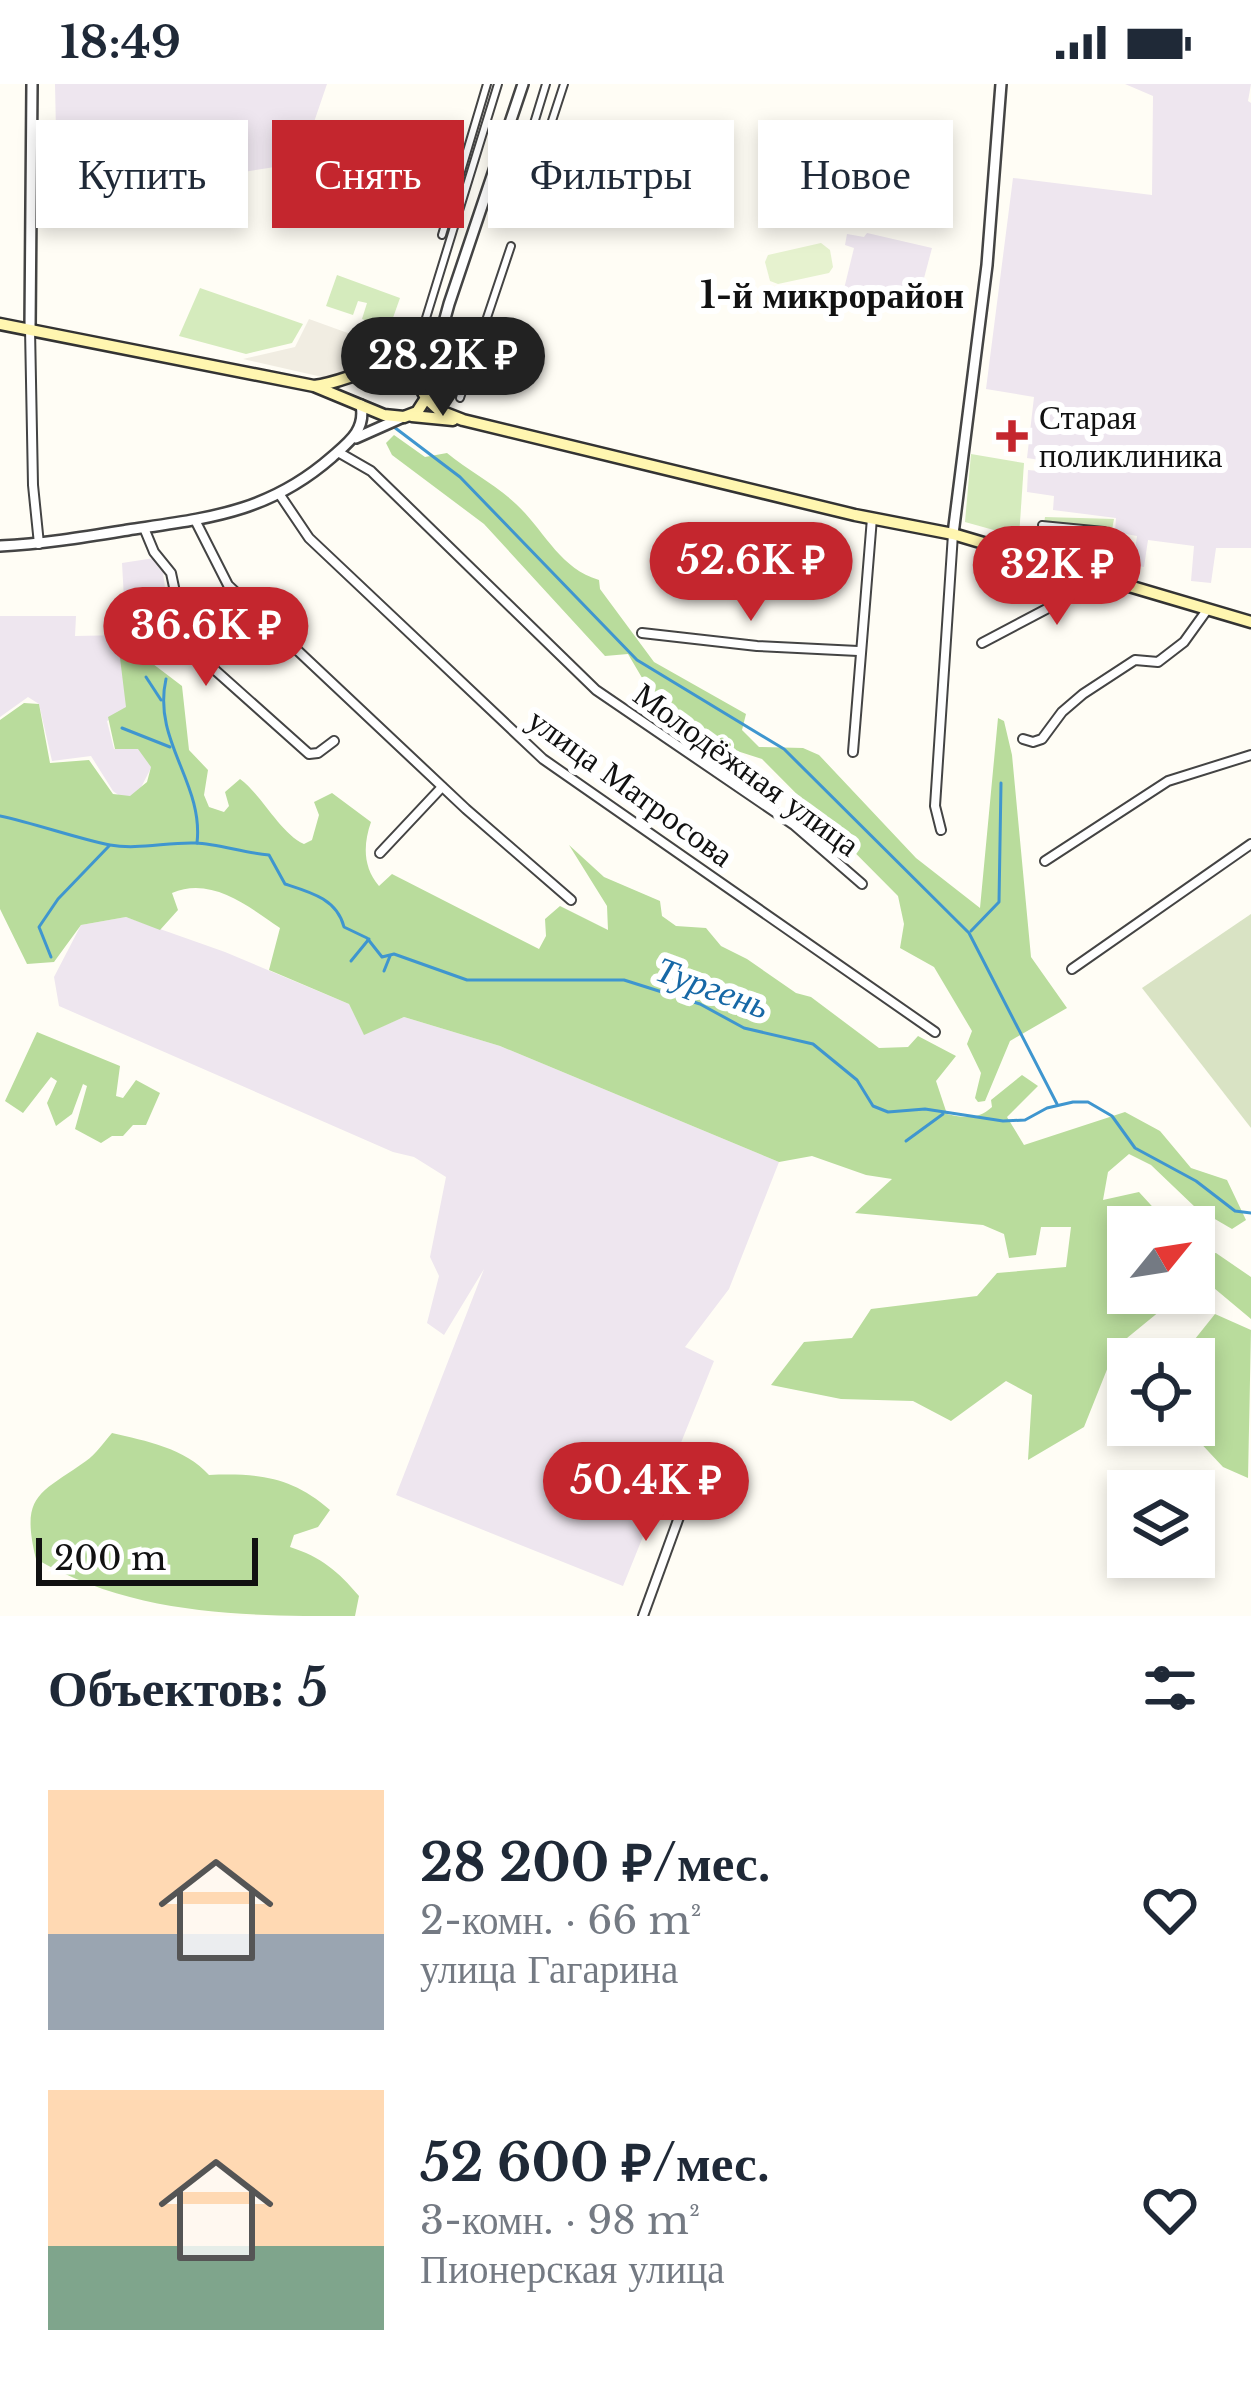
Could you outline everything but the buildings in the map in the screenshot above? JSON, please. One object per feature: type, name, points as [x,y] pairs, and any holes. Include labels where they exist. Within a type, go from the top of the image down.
[{"type":"main road","points":[[0,324],[314,386],[378,413],[463,420],[953,534],[1251,622]]},
{"type":"main road","points":[[314,386],[348,380],[376,366],[401,369],[414,375],[440,410],[463,420]]},
{"type":"main road","points":[[360,403],[356,388],[364,371]]},
{"type":"main road","points":[[406,416],[420,410],[426,394]]},
{"type":"street","points":[[32,84],[30,329],[39,544]]},
{"type":"street","points":[[442,236],[487,84]]},
{"type":"street","points":[[418,344],[498,84]]},
{"type":"street","points":[[426,394],[436,348],[524,84]]},
{"type":"street","points":[[535,120],[546,84]]},
{"type":"street","points":[[552,120],[564,84]]},
{"type":"street","points":[[941,830],[935,806],[953,534],[987,266],[1001,84]]},
{"type":"street","points":[[460,398],[511,245]]},
{"type":"street","points":[[401,369],[418,364],[436,348]]},
{"type":"street","points":[[0,546],[238,512],[280,495],[338,452],[362,424],[360,403]]},
{"type":"street","points":[[351,440],[406,416]]},
{"type":"street","name":"Молодёжная улица","points":[[338,452],[371,471],[596,690],[794,825],[862,884]]},
{"type":"street","name":"улица Матросова","points":[[280,495],[309,538],[543,759],[935,1031]]},
{"type":"street","points":[[853,752],[872,518]]},
{"type":"street","points":[[195,520],[228,585],[442,787],[571,900]]},
{"type":"street","points":[[1042,526],[1104,531],[1116,545]]},
{"type":"street","points":[[145,528],[154,552],[171,573],[182,625],[197,654],[309,754],[319,753],[334,741]]},
{"type":"street","points":[[982,643],[1073,595],[1080,571]]},
{"type":"street","points":[[1023,739],[1042,739],[1072,703],[1135,661],[1158,662],[1189,637],[1207,610]]},
{"type":"street","points":[[642,633],[858,651]]},
{"type":"street","points":[[1045,861],[1168,781],[1251,755]]},
{"type":"street","points":[[380,854],[442,787]]},
{"type":"street","points":[[1072,968],[1251,844]]},
{"type":"street","points":[[643,1616],[690,1487]]},
{"type":"shaded area","points":[[55,84],[327,84],[315,120],[272,120],[272,167],[248,171],[248,120],[56,120]]},
{"type":"shaded area","points":[[1125,84],[1251,84],[1251,548],[1216,548],[1211,583],[1191,581],[1194,546],[1148,540],[1144,567],[1133,565],[1137,536],[1115,532],[1116,518],[1053,510],[1054,496],[1027,492],[1028,470],[1050,472],[1052,462],[1027,458],[1034,397],[986,389],[1013,178],[1152,195],[1153,96]]},
{"type":"shaded area","points":[[867,233],[932,248],[919,297],[872,285],[844,289],[854,248],[845,245],[847,234],[864,237]]},
{"type":"shaded area","points":[[309,319],[392,349],[410,342],[427,346],[415,361],[369,357],[331,379],[243,359],[295,347]]},
{"type":"shaded area","points":[[161,557],[167,603],[179,628],[146,657],[132,650],[121,656],[128,710],[107,721],[114,749],[140,747],[152,766],[132,805],[113,791],[91,756],[52,761],[39,704],[28,697],[0,717],[0,616],[76,616],[75,636],[126,635],[122,563]]},
{"type":"shaded area","points":[[126,917],[349,1004],[364,1034],[404,1017],[500,1046],[779,1162],[729,1289],[685,1347],[714,1361],[623,1586],[396,1495],[484,1269],[444,1335],[427,1323],[439,1276],[430,1257],[446,1177],[414,1157],[393,1152],[59,1006],[54,977],[81,925]]},
{"type":"green space","points":[[821,243],[830,250],[833,267],[829,273],[778,284],[770,281],[768,255]]},
{"type":"green space","points":[[337,275],[400,298],[389,329],[362,319],[367,303],[358,301],[353,315],[326,306]]},
{"type":"green space","points":[[200,288],[303,324],[292,343],[246,354],[179,336]]},
{"type":"green space","points":[[394,435],[425,457],[447,453],[508,497],[563,558],[599,580],[600,589],[654,662],[746,714],[742,730],[759,747],[803,748],[819,755],[916,858],[980,908],[998,718],[1004,721],[1012,755],[1031,957],[1067,1008],[1010,1041],[985,1101],[975,1098],[981,1073],[967,1044],[972,1031],[934,967],[900,948],[904,924],[898,896],[762,759],[709,742],[661,710],[628,654],[605,656],[484,524],[392,455],[386,443]]},
{"type":"green space","points":[[971,454],[1024,463],[1019,537],[965,522]]},
{"type":"green space","points":[[1045,517],[1114,519],[1106,562],[1041,543]]},
{"type":"green space","points":[[132,648],[182,686],[189,750],[208,770],[204,795],[209,807],[224,812],[229,806],[225,792],[240,779],[304,844],[312,840],[319,815],[314,802],[332,793],[371,822],[366,856],[379,886],[392,874],[539,949],[546,936],[545,919],[560,906],[608,930],[607,906],[569,845],[604,877],[660,901],[662,916],[676,926],[706,928],[721,946],[796,993],[811,997],[879,1048],[908,1047],[918,1036],[956,1056],[936,1081],[947,1114],[982,1114],[992,1107],[991,1100],[1022,1075],[1038,1086],[1007,1117],[1024,1145],[1125,1112],[1160,1131],[1191,1168],[1227,1180],[1246,1220],[1232,1229],[1215,1219],[1215,1206],[1194,1206],[1151,1165],[1129,1154],[1108,1172],[1103,1200],[1139,1192],[1152,1206],[1107,1206],[1107,1314],[1156,1314],[1127,1338],[1107,1338],[1107,1370],[1084,1427],[1028,1460],[1032,1395],[1006,1381],[951,1421],[913,1401],[841,1399],[771,1385],[804,1342],[852,1338],[871,1309],[977,1296],[997,1273],[1066,1267],[1071,1227],[1041,1227],[1036,1255],[1009,1258],[1004,1234],[983,1225],[855,1213],[892,1179],[812,1156],[779,1162],[500,1046],[404,1017],[364,1035],[349,1004],[269,970],[280,928],[215,891],[201,888],[172,893],[178,910],[160,930],[126,917],[81,925],[54,962],[27,964],[0,909],[0,720],[24,703],[39,704],[50,763],[89,760],[113,794],[130,796],[147,782],[151,767],[138,749],[115,749],[108,717],[126,707],[120,658]]},
{"type":"green space","points":[[1251,914],[1251,1128],[1142,988]]},
{"type":"green space","points":[[37,1032],[120,1066],[116,1096],[123,1098],[136,1080],[160,1093],[146,1125],[133,1125],[123,1136],[101,1143],[75,1129],[87,1086],[83,1084],[72,1114],[56,1126],[47,1103],[57,1081],[51,1077],[23,1113],[5,1101]]},
{"type":"green space","points":[[1215,1253],[1251,1277],[1251,1319],[1215,1289]]},
{"type":"green space","points":[[1215,1314],[1251,1330],[1248,1478],[1223,1467],[1203,1446],[1215,1446],[1215,1338],[1196,1338]]},
{"type":"green space","points":[[112,1433],[177,1452],[209,1475],[274,1479],[316,1499],[330,1510],[318,1527],[294,1535],[290,1547],[320,1560],[351,1587],[359,1596],[355,1616],[231,1613],[151,1602],[74,1578],[36,1559],[31,1521],[38,1498],[90,1458]]},
{"type":"waterway","points":[[394,427],[460,477],[637,660],[784,749],[969,933],[1057,1104]]},
{"type":"waterway","points":[[146,677],[161,700]]},
{"type":"waterway","points":[[166,679],[166,722],[193,801],[197,843]]},
{"type":"waterway","points":[[122,728],[170,747]]},
{"type":"waterway","points":[[971,931],[999,902],[1001,783]]},
{"type":"waterway","name":"Тургень","points":[[0,816],[110,845],[195,843],[269,855],[285,884],[329,903],[344,927],[367,938],[382,957],[394,954],[467,980],[624,980],[700,1004],[744,1028],[813,1044],[857,1080],[873,1106],[888,1112],[925,1109],[1025,1120],[1047,1108],[1088,1102],[1112,1116],[1135,1148],[1196,1181],[1235,1211],[1251,1213]]},
{"type":"waterway","points":[[51,957],[39,927],[58,899],[109,846]]},
{"type":"waterway","points":[[351,961],[369,939]]},
{"type":"waterway","points":[[384,971],[390,956]]},
{"type":"waterway","points":[[906,1141],[943,1114]]},
{"type":"place","name":"Старая поликлиника","points":[[1012,436]]},
{"type":"district","name":"1-й микрорайон","points":[[832,295]]}]
